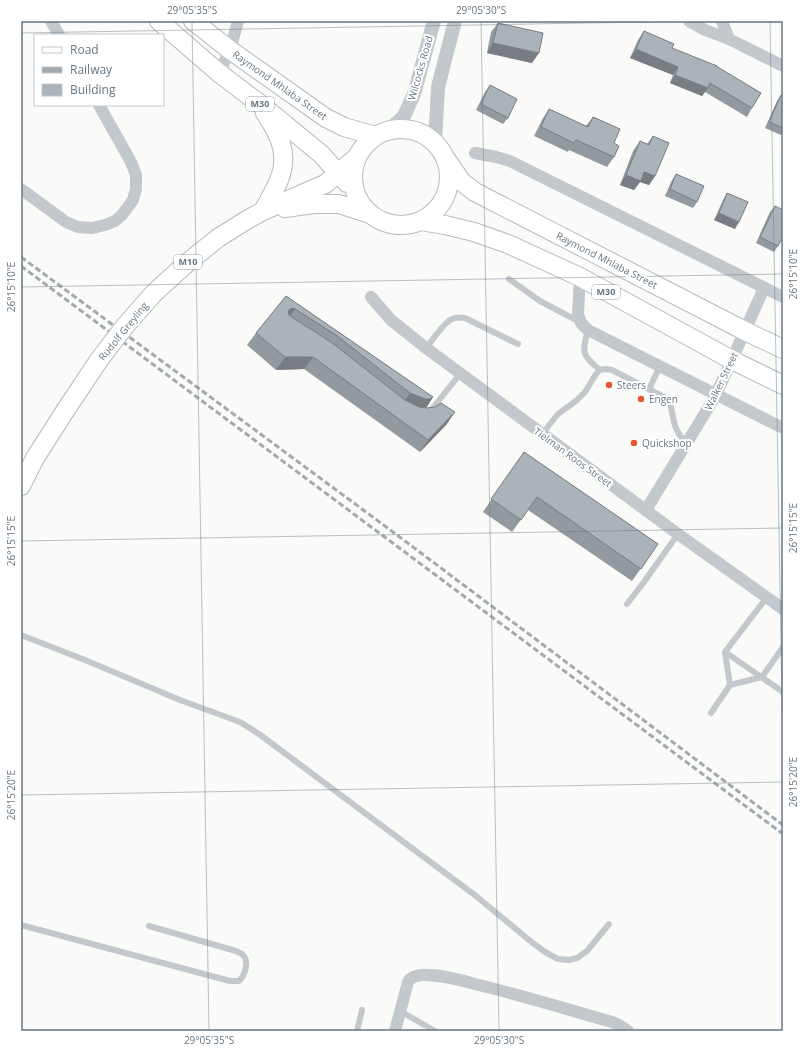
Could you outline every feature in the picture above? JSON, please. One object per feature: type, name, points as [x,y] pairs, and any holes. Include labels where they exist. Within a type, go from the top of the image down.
[{"type":"main road","name":"M30","points":[[159,21],[219,73],[260,104],[321,154],[355,192],[361,204],[370,214],[381,221],[394,225],[408,225],[421,221],[434,213],[443,201],[448,186],[449,171],[440,149]]},
{"type":"main road","name":"Raymond Mhlaba Street","points":[[193,21],[230,50],[326,118],[344,127],[382,133],[405,129],[421,133],[440,149],[462,182],[475,192],[745,331],[783,349]]},
{"type":"main road","points":[[260,104],[273,125],[281,142],[284,156],[281,176],[263,211]]},
{"type":"main road","name":"M30","points":[[355,192],[353,172],[356,158],[364,146],[382,133]]},
{"type":"main road","name":"Rudolf Greyling","points":[[21,486],[39,451],[99,360],[124,326],[154,293],[187,263],[218,238],[263,211],[326,184],[356,158]]},
{"type":"main road","name":"Rudolf Greyling","points":[[263,211],[314,204],[339,204],[370,214]]},
{"type":"main road","name":"M30","points":[[421,221],[474,232],[508,244],[580,277],[732,360],[783,385]]},
{"type":"street","points":[[51,21],[58,34]]},
{"type":"street","points":[[219,73],[230,50],[238,21]]},
{"type":"street","name":"Wilcocks Road","points":[[382,133],[404,116],[414,94],[434,21]]},
{"type":"street","points":[[440,149],[438,87],[455,21]]},
{"type":"street","points":[[689,21],[705,30],[729,39],[783,66]]},
{"type":"street","points":[[722,21],[729,39]]},
{"type":"street","points":[[21,189],[66,222],[78,227],[92,228],[105,225],[122,215],[132,200],[136,189],[136,175],[131,162],[100,106]]},
{"type":"street","points":[[476,153],[510,161],[783,297]]},
{"type":"street","points":[[580,277],[578,314],[584,326],[783,428]]},
{"type":"street","name":"Walker Street","points":[[646,510],[716,395],[764,288]]},
{"type":"street","name":"Tielman Roos Street","points":[[371,297],[391,320],[460,374],[783,609]]},
{"type":"street","points":[[395,1031],[408,982],[411,978],[428,975],[460,980],[499,990],[612,1022],[628,1031]]},
{"type":"lane","points":[[509,279],[540,301],[584,326],[584,353],[587,360],[600,370]]},
{"type":"lane","points":[[426,348],[445,324],[459,317],[465,318],[518,344]]},
{"type":"lane","points":[[649,389],[660,366]]},
{"type":"lane","points":[[542,434],[558,414],[585,392],[596,374],[600,370],[606,369],[612,370],[664,397],[670,403],[675,426],[687,444]]},
{"type":"lane","points":[[421,415],[425,415],[432,409],[460,374]]},
{"type":"lane","points":[[627,604],[678,534]]},
{"type":"lane","points":[[730,685],[725,652],[767,597]]},
{"type":"lane","points":[[21,635],[180,700],[240,722],[259,734],[476,896],[534,944],[558,959],[569,960],[577,958],[587,951],[609,924]]},
{"type":"lane","points":[[711,713],[730,685],[762,677],[783,647]]},
{"type":"lane","points":[[725,652],[783,692]]},
{"type":"lane","points":[[21,925],[230,981],[239,981],[243,977],[246,964],[242,954],[149,926]]},
{"type":"lane","points":[[357,1031],[362,1010]]},
{"type":"lane","points":[[400,1011],[435,1031]]},
{"type":"building","points":[[498,23],[543,33],[539,53],[493,43]]},
{"type":"building","points":[[644,31],[674,44],[672,48],[717,66],[761,93],[752,108],[710,83],[708,88],[675,75],[678,67],[636,49]]},
{"type":"building","points":[[490,85],[517,99],[508,118],[481,104]]},
{"type":"building","points":[[781,95],[783,95],[783,128],[769,122]]},
{"type":"building","points":[[549,109],[588,127],[593,117],[620,129],[614,143],[619,146],[614,157],[576,140],[574,143],[541,127]]},
{"type":"building","points":[[653,136],[669,143],[655,176],[644,172],[641,181],[626,175],[640,141],[649,145]]},
{"type":"building","points":[[676,174],[704,186],[697,202],[670,189]]},
{"type":"building","points":[[727,193],[748,202],[739,222],[719,213]]},
{"type":"building","points":[[775,206],[783,210],[783,236],[778,246],[760,237]]},
{"type":"building","points":[[286,296],[433,397],[430,399],[425,399],[410,393],[336,335],[295,309],[292,308],[289,310],[288,313],[290,316],[331,342],[405,400],[419,407],[427,408],[435,407],[441,403],[455,412],[428,440],[313,357],[285,357],[256,333]]},
{"type":"building","points":[[524,452],[658,544],[641,569],[537,497],[521,520],[491,499]]},
{"type":"railway","points":[[21,257],[389,529],[783,825]]},
{"type":"railway","points":[[21,266],[783,834]]},
{"type":"place","name":"Steers","points":[[609,385]]},
{"type":"place","name":"Engen","points":[[641,399]]},
{"type":"place","name":"Quickshop","points":[[634,443]]}]
